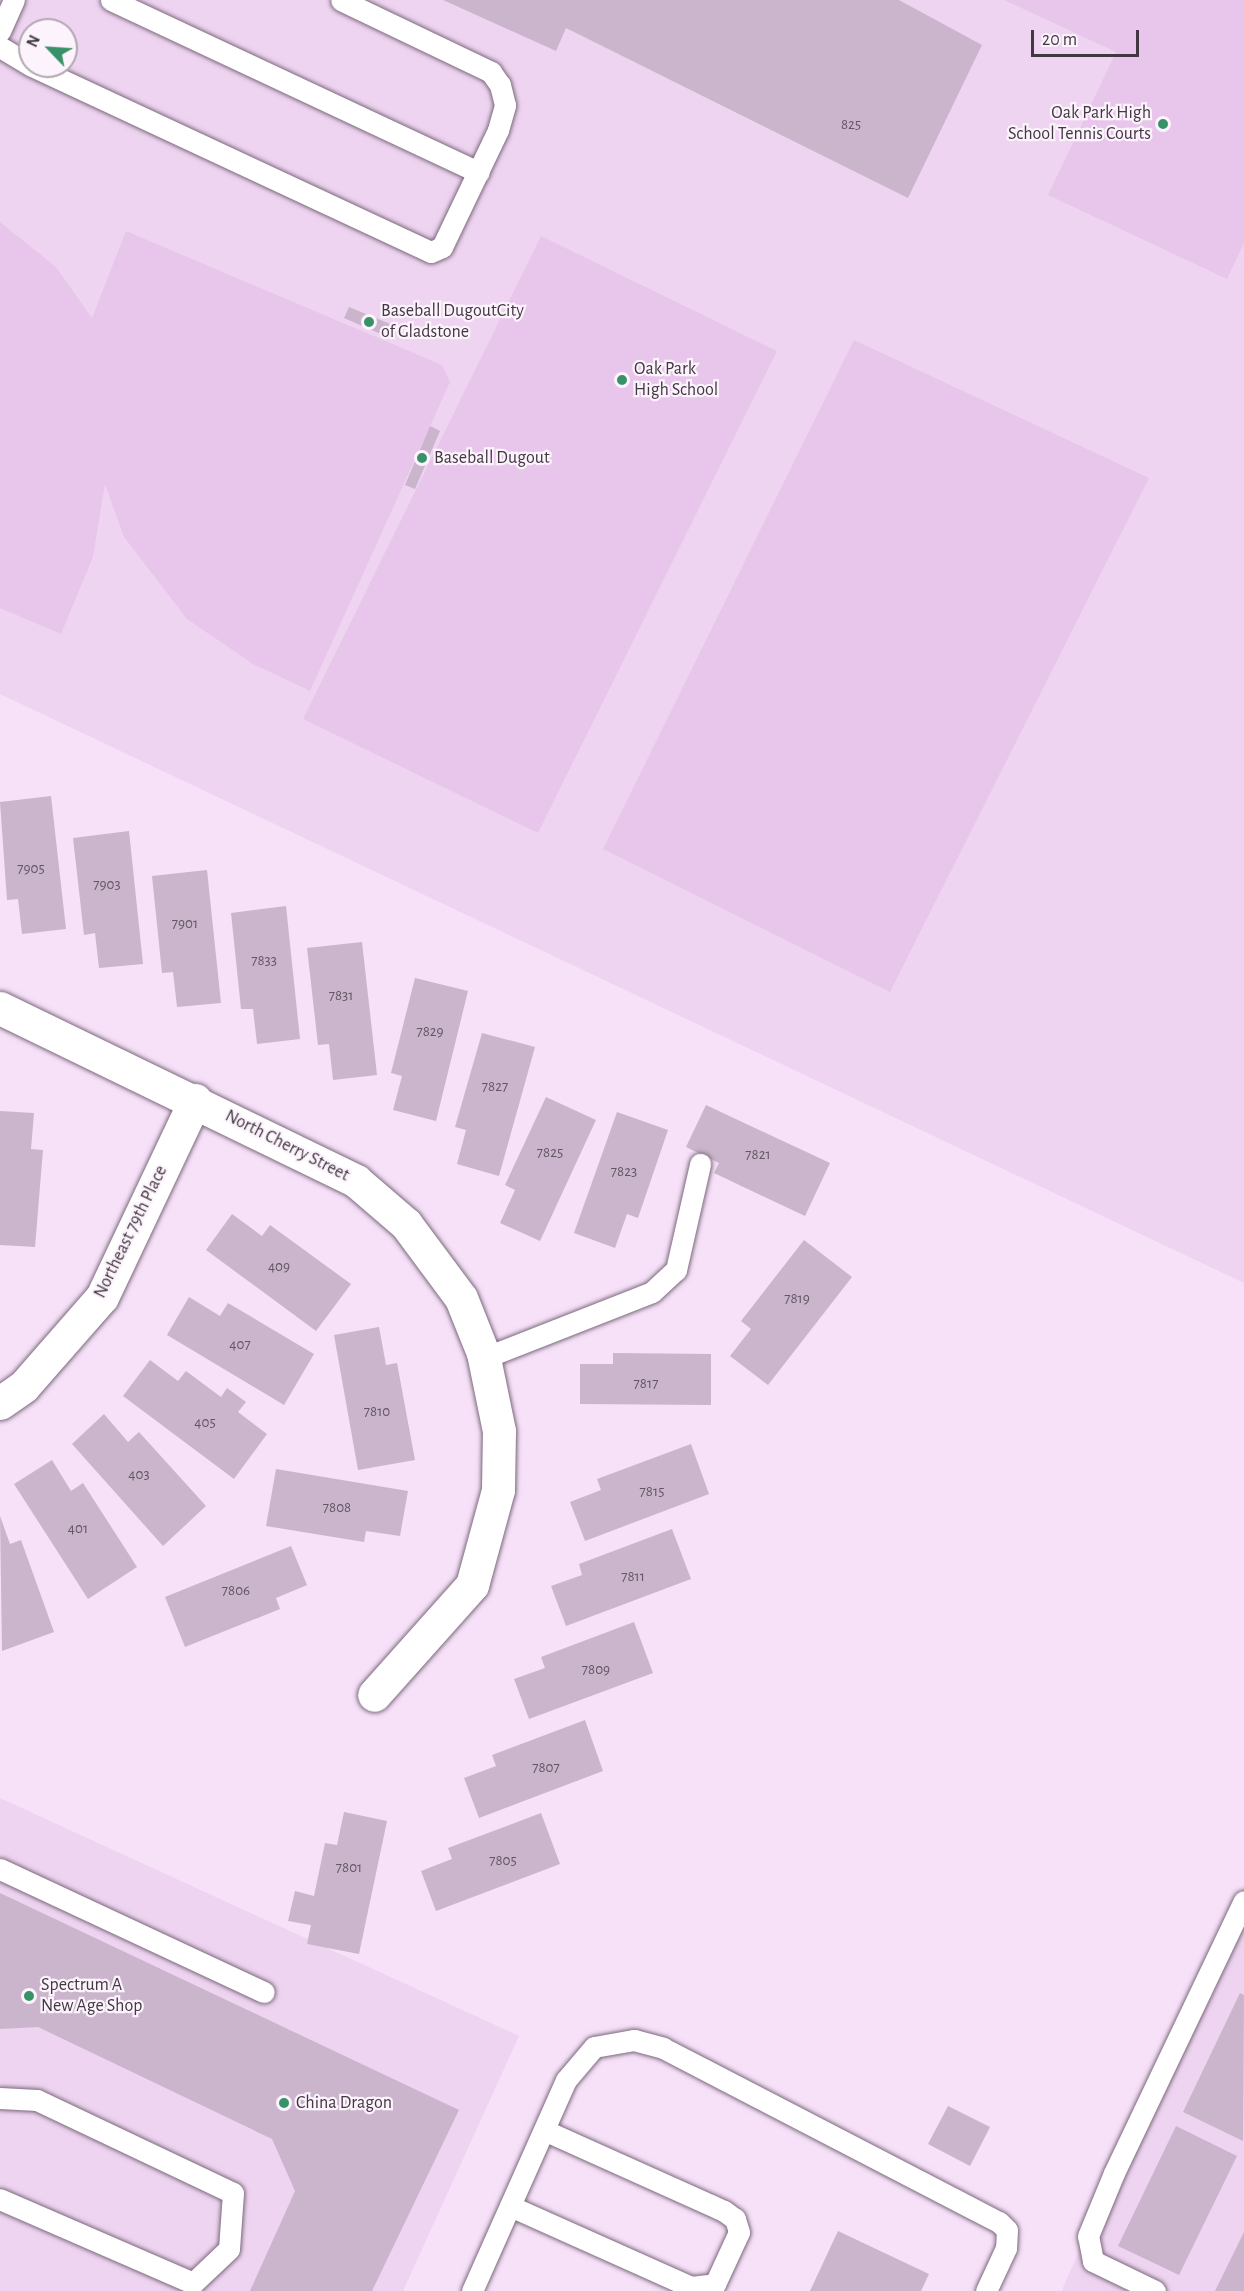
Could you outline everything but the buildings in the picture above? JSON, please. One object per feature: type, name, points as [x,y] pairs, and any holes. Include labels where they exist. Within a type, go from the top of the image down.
[{"type":"street","name":"North Cherry Street","points":[[0,1008],[195,1100],[356,1181],[406,1224],[461,1298],[484,1358],[499,1431],[498,1490],[472,1585],[374,1695]]},
{"type":"street","name":"Northeast 79th Place","points":[[0,1403],[24,1386],[102,1297],[195,1100]]},
{"type":"lane","points":[[0,31],[14,0]]},
{"type":"lane","points":[[111,0],[479,172]]},
{"type":"lane","points":[[57,78],[424,250],[442,247],[479,172],[505,105],[500,85],[491,72],[341,0]]},
{"type":"lane","points":[[0,47],[18,58]]},
{"type":"lane","points":[[484,1358],[652,1292],[676,1270],[700,1164]]},
{"type":"lane","points":[[0,1869],[264,1992]]},
{"type":"lane","points":[[1155,2291],[1093,2261],[1088,2236],[1244,1901]]},
{"type":"lane","points":[[472,2291],[566,2080],[594,2047],[634,2040],[663,2048],[999,2222],[1007,2230],[1006,2248],[986,2291]]},
{"type":"lane","points":[[0,2098],[37,2100],[233,2193],[229,2249],[193,2283],[0,2199]]},
{"type":"lane","points":[[510,2206],[691,2287],[715,2283],[739,2232],[735,2219],[723,2211],[544,2130]]},
{"type":"shaded area","name":"Oak Park High School","points":[[0,0],[1244,0],[1244,1283],[0,694]]},
{"type":"shaded area","name":"Oak Park High School Tennis Courts","points":[[1004,0],[1244,0],[1244,243],[1227,279],[1048,195],[1116,52]]},
{"type":"shaded area","points":[[0,222],[56,267],[92,318],[126,231],[442,365],[450,382],[310,691],[253,664],[187,619],[124,537],[105,484],[93,557],[61,634],[0,608]]},
{"type":"shaded area","points":[[541,236],[777,351],[538,833],[303,719]]},
{"type":"shaded area","points":[[854,340],[1149,478],[890,992],[603,849]]},
{"type":"shaded area","points":[[0,1798],[519,2036],[403,2291],[0,2291]]},
{"type":"shaded area","points":[[1244,1886],[1244,2291],[1062,2291],[1064,2285]]},
{"type":"place","name":"Oak Park High School Tennis Courts","points":[[1163,124]]},
{"type":"place","name":"Baseball DugoutCity of Gladstone","points":[[369,322]]},
{"type":"place","name":"Oak Park High School","points":[[622,380]]},
{"type":"place","name":"Baseball Dugout","points":[[422,458]]},
{"type":"place","name":"Spectrum A New Age Shop","points":[[29,1996]]},
{"type":"place","name":"China Dragon","points":[[284,2103]]}]
